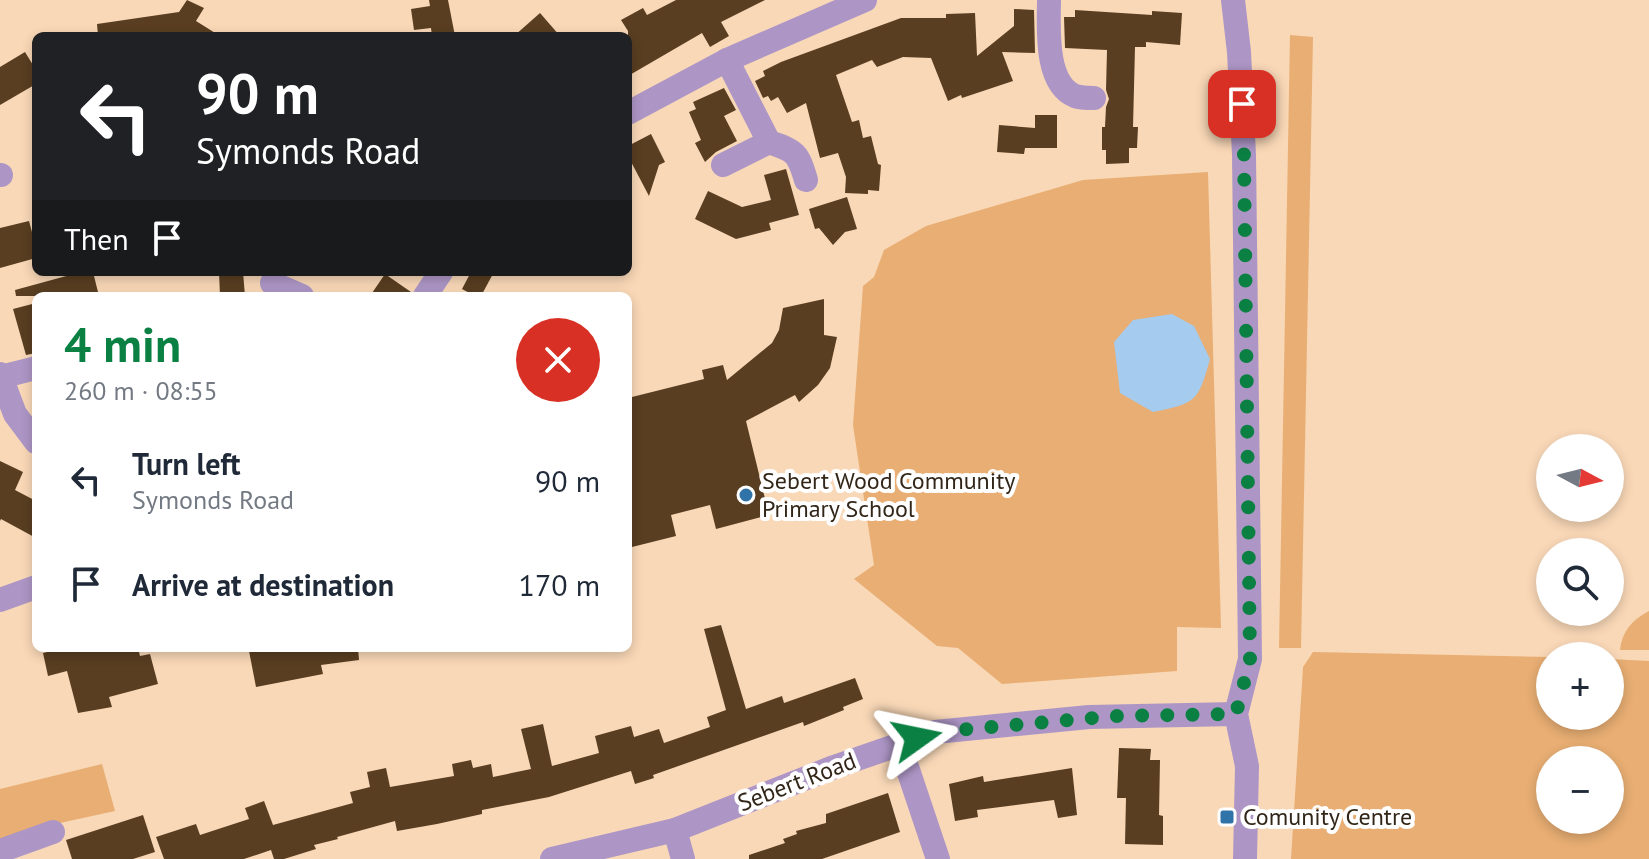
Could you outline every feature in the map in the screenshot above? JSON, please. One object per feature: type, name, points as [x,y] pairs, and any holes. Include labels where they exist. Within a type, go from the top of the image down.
[{"type":"street","points":[[632,111],[727,60],[865,0]]},
{"type":"street","points":[[1049,0],[1049,48],[1056,74],[1068,92],[1077,97],[1094,98]]},
{"type":"street","points":[[1233,0],[1244,155],[1250,659],[1236,714],[1247,766],[1245,859]]},
{"type":"street","points":[[727,60],[769,142],[799,157],[806,180]]},
{"type":"street","points":[[723,165],[769,142]]},
{"type":"street","points":[[272,283],[293,292]]},
{"type":"street","points":[[32,369],[0,376],[15,414],[32,437]]},
{"type":"street","points":[[0,600],[32,588]]},
{"type":"street","name":"Sebert Road","points":[[552,859],[675,830],[899,743],[935,732],[1074,718],[1236,714]]},
{"type":"street","points":[[899,743],[938,859]]},
{"type":"street","points":[[675,830],[683,859]]},
{"type":"street","points":[[0,851],[53,832]]},
{"type":"shaded area","points":[[1290,35],[1313,37],[1301,648],[1279,648]]},
{"type":"shaded area","points":[[1208,172],[1221,628],[1177,627],[1177,671],[1002,684],[958,648],[937,646],[854,579],[874,565],[853,425],[863,286],[874,277],[884,250],[926,226],[1083,180]]},
{"type":"shaded area","points":[[1649,611],[1649,650],[1624,650],[1623,637],[1638,618]]},
{"type":"shaded area","points":[[1313,652],[1536,657],[1536,730],[1624,730],[1624,660],[1649,661],[1649,859],[1291,859],[1303,667]]},
{"type":"shaded area","points":[[102,764],[115,811],[37,828],[0,841],[0,789]]},
{"type":"water","points":[[1172,314],[1194,326],[1210,359],[1202,384],[1193,398],[1187,403],[1153,412],[1120,393],[1114,342],[1133,320]]},
{"type":"building","points":[[187,0],[204,8],[196,21],[214,32],[98,32],[97,24],[179,12]]},
{"type":"building","points":[[429,0],[448,0],[454,32],[432,32],[431,28],[414,30],[411,9],[430,6]]},
{"type":"building","points":[[676,0],[765,0],[721,22],[729,36],[710,47],[702,33],[632,74],[632,32],[628,32],[621,20],[643,8],[647,15]]},
{"type":"building","points":[[1014,9],[1034,10],[1035,53],[1002,52],[1013,81],[948,101],[931,58],[903,57],[877,67],[872,60],[836,75],[852,122],[859,120],[863,138],[871,136],[878,164],[881,165],[879,191],[845,193],[846,177],[838,153],[820,158],[806,103],[787,113],[778,97],[771,101],[768,96],[763,98],[755,81],[765,76],[763,71],[781,62],[901,18],[946,18],[946,14],[975,13],[977,56],[1014,26]]},
{"type":"building","points":[[1075,10],[1152,15],[1152,11],[1182,13],[1180,45],[1146,42],[1146,47],[1135,47],[1133,127],[1138,127],[1137,148],[1129,148],[1129,163],[1106,164],[1106,150],[1102,150],[1102,127],[1105,127],[1109,99],[1106,90],[1107,50],[1065,48],[1064,17],[1075,17]]},
{"type":"building","points":[[540,13],[557,32],[519,32]]},
{"type":"building","points":[[25,52],[32,63],[32,86],[0,105],[0,67]]},
{"type":"building","points":[[724,88],[736,110],[724,116],[737,141],[705,162],[695,143],[701,140],[689,112],[696,109],[693,102]]},
{"type":"building","points":[[1035,115],[1057,115],[1057,148],[1025,148],[1024,154],[997,152],[999,125],[1035,128]]},
{"type":"building","points":[[651,134],[665,162],[659,165],[649,196],[632,164],[632,144]]},
{"type":"building","points":[[786,169],[799,215],[769,223],[771,230],[736,239],[695,219],[708,191],[742,207],[771,200],[764,175]]},
{"type":"building","points":[[847,197],[857,229],[845,232],[833,245],[819,228],[815,229],[809,209]]},
{"type":"building","points":[[29,221],[32,259],[0,268],[0,228]]},
{"type":"building","points":[[66,276],[94,276],[98,292],[32,292],[32,296],[16,296],[15,290]]},
{"type":"building","points":[[219,276],[243,276],[245,292],[220,292]]},
{"type":"building","points":[[384,276],[388,276],[411,292],[373,292]]},
{"type":"building","points":[[469,276],[492,276],[483,292],[462,289]]},
{"type":"building","points":[[824,299],[824,335],[837,337],[830,368],[818,385],[799,402],[795,395],[746,421],[769,515],[716,529],[710,505],[671,515],[676,536],[632,547],[632,397],[704,379],[702,370],[723,365],[727,380],[772,343],[779,330],[783,308]]},
{"type":"building","points":[[32,304],[32,354],[26,355],[13,309]]},
{"type":"building","points":[[0,461],[23,472],[15,490],[32,499],[32,536],[0,521]]},
{"type":"building","points":[[721,625],[746,709],[782,696],[784,703],[855,678],[863,699],[804,726],[803,722],[635,784],[631,771],[549,797],[482,810],[482,814],[437,824],[397,831],[395,821],[337,837],[314,845],[316,849],[284,859],[274,859],[271,850],[244,859],[164,859],[156,837],[196,824],[200,835],[249,819],[245,808],[264,801],[273,825],[353,803],[350,792],[370,787],[367,772],[386,768],[390,787],[454,776],[452,764],[471,760],[473,768],[491,764],[493,777],[531,769],[521,729],[543,724],[552,766],[599,753],[595,736],[631,726],[634,737],[659,729],[664,743],[710,727],[707,717],[726,710],[704,629]]},
{"type":"building","points":[[249,652],[358,652],[359,660],[321,665],[323,674],[256,687]]},
{"type":"building","points":[[43,653],[150,654],[158,684],[109,697],[112,707],[78,713],[67,671],[48,676]]},
{"type":"building","points":[[1119,748],[1151,749],[1150,760],[1160,760],[1159,815],[1163,816],[1163,845],[1125,844],[1126,798],[1117,798]]},
{"type":"building","points":[[1072,768],[1077,815],[1058,818],[1054,800],[977,810],[978,817],[955,821],[949,784],[983,776],[984,782]]},
{"type":"building","points":[[888,793],[900,832],[822,859],[749,859],[749,855],[785,843],[783,839],[797,834],[796,831],[826,823],[826,814]]},
{"type":"building","points":[[143,815],[155,852],[133,859],[72,859],[66,840]]},
{"type":"place","name":"Sebert Wood Community Primary School","points":[[746,495]]},
{"type":"place","name":"Comunity Centre","points":[[1227,817]]},
{"type":"route","points":[[917,738],[935,732],[1089,717],[1236,714],[1250,659],[1242,104]]}]
